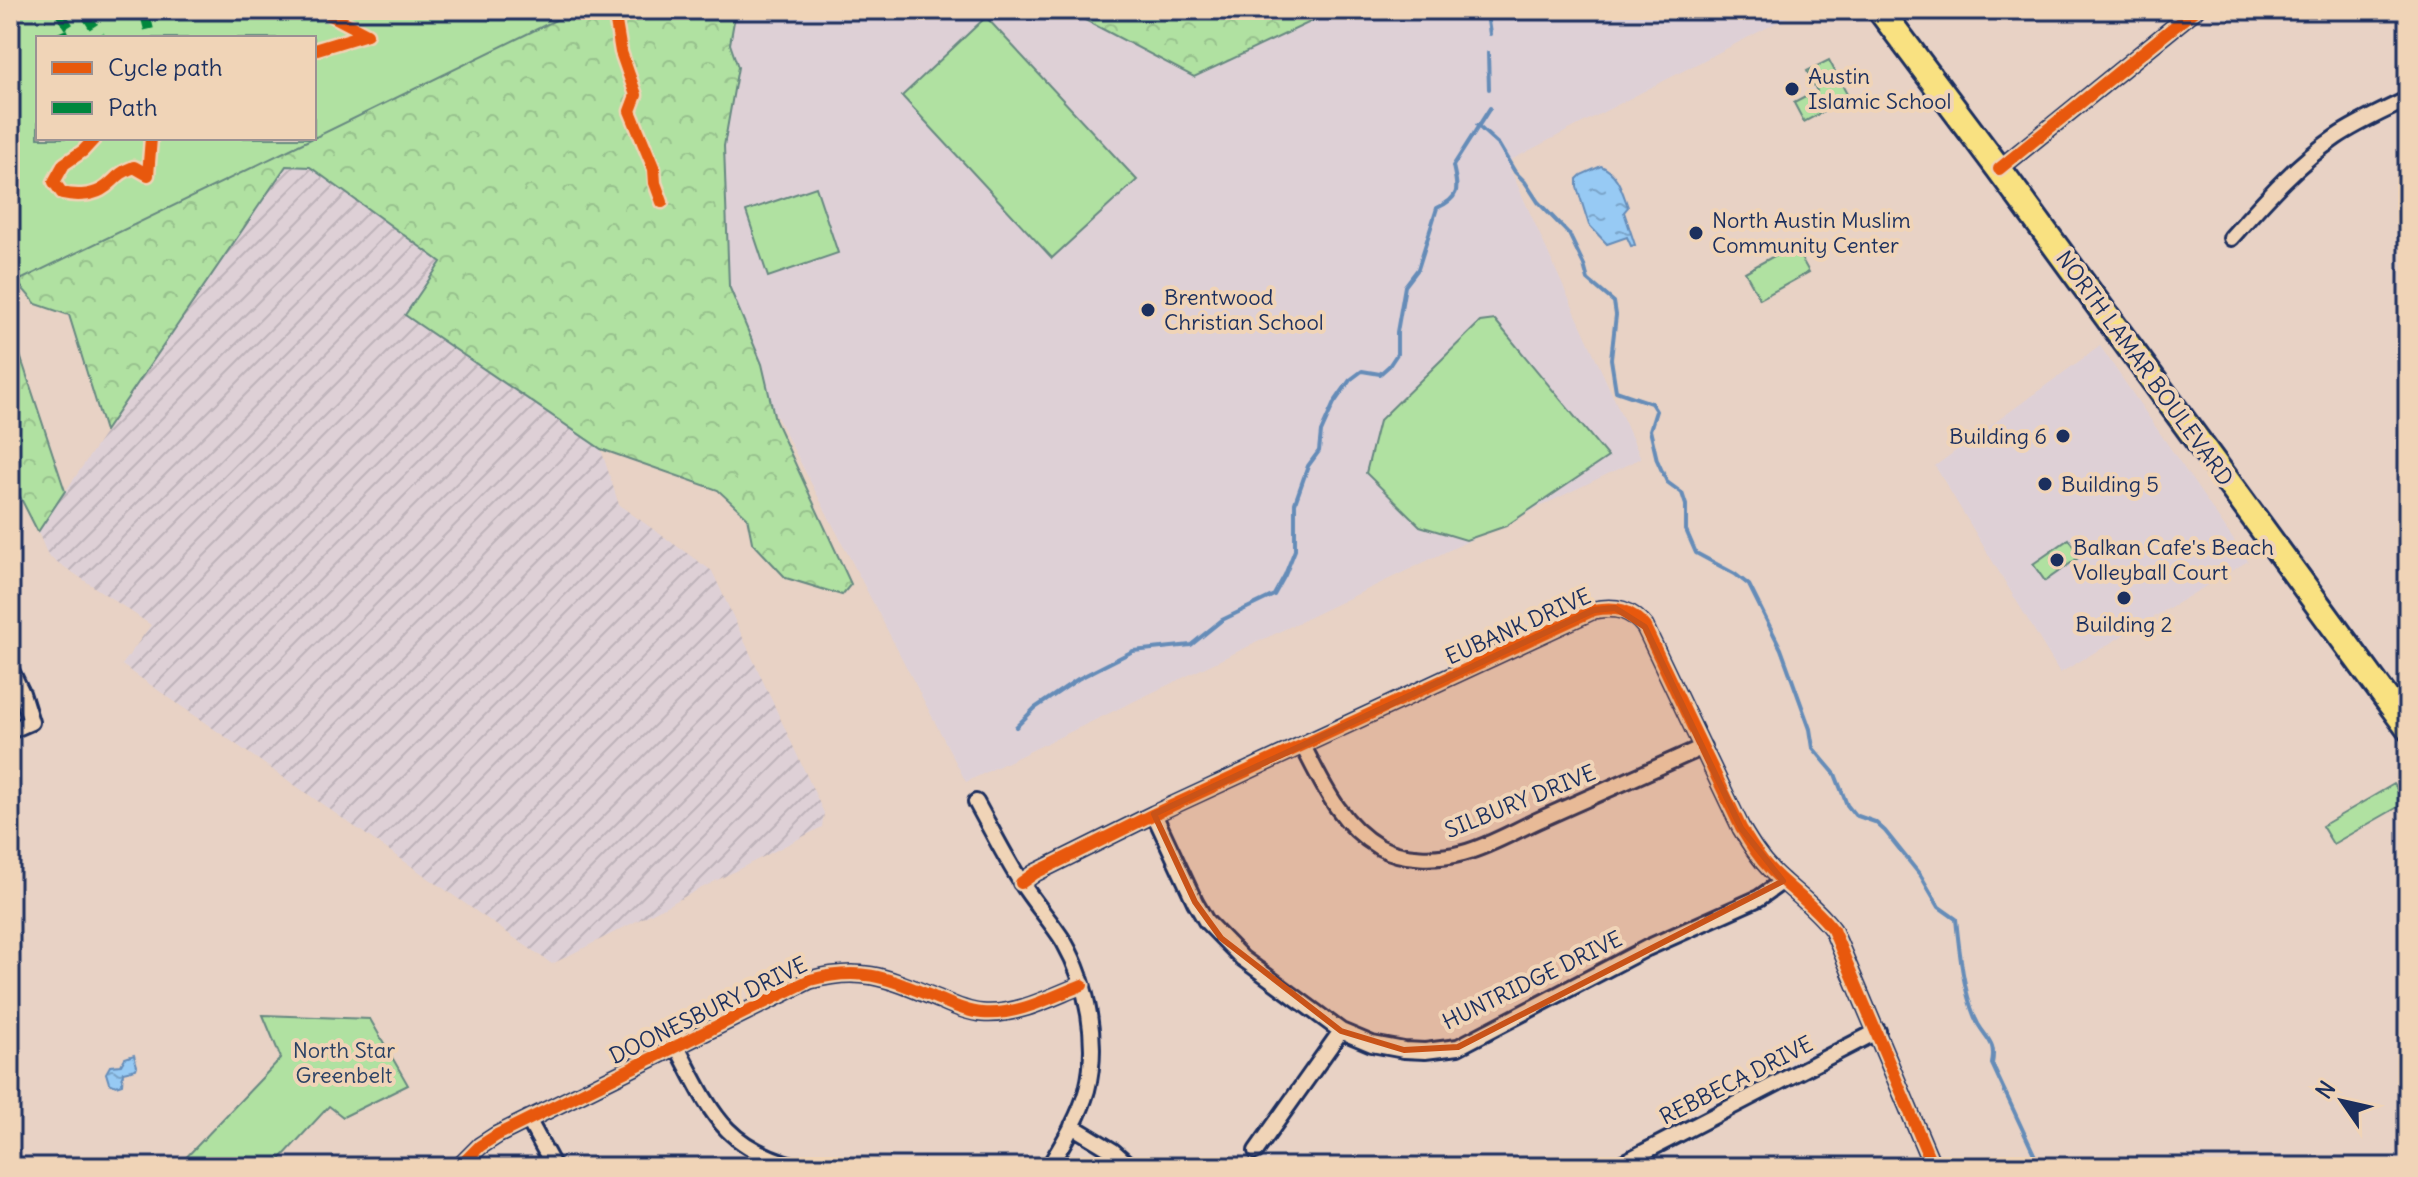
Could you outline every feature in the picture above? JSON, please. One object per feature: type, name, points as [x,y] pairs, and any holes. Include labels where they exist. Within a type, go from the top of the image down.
[{"type":"main road","name":"NORTH LAMAR BOULEVARD","points":[[1880,10],[2408,728]]},
{"type":"street","points":[[1999,169],[2195,10]]},
{"type":"street","points":[[2231,238],[2279,184],[2310,156],[2338,135],[2408,99]]},
{"type":"street","name":"EUBANK DRIVE","points":[[1021,883],[1035,873],[1154,814],[1594,610],[1615,608],[1631,613],[1645,627],[1741,828],[1758,854],[1833,930],[1933,1167]]},
{"type":"street","points":[[10,668],[31,722],[10,731]]},
{"type":"street","name":"SILBURY DRIVE","points":[[1303,746],[1344,819],[1381,848],[1420,857],[1464,853],[1703,747]]},
{"type":"street","points":[[976,802],[1021,883],[1064,943],[1082,985],[1091,1031],[1091,1060],[1086,1091],[1072,1126],[1049,1167]]},
{"type":"street","name":"HUNTRIDGE DRIVE","points":[[1154,814],[1206,921],[1242,958],[1341,1031],[1372,1044],[1404,1050],[1458,1047],[1647,948],[1759,898],[1783,881]]},
{"type":"street","name":"DOONESBURY DRIVE","points":[[459,1167],[480,1146],[528,1119],[810,980],[826,976],[871,974],[961,1009],[981,1013],[1005,1013],[1027,1007],[1082,985]]},
{"type":"street","points":[[1256,1151],[1341,1031]]},
{"type":"street","name":"REBBECA DRIVE","points":[[1615,1167],[1878,1031]]},
{"type":"street","points":[[677,1047],[708,1106],[726,1130],[755,1151],[775,1161],[799,1167]]},
{"type":"street","points":[[528,1119],[554,1167]]},
{"type":"street","points":[[1072,1126],[1113,1151],[1131,1167]]},
{"type":"highlighted area","points":[[1615,608],[1645,627],[1741,828],[1783,881],[1458,1047],[1404,1050],[1341,1031],[1221,938],[1195,902],[1154,814],[1594,610]]},
{"type":"shaded area","name":"Brentwood Christian School","points":[[576,10],[1066,10],[1194,77],[1323,16],[1513,10],[1801,10],[1507,162],[1641,458],[966,782],[568,14]]},
{"type":"shaded area","points":[[286,166],[310,167],[442,262],[406,315],[601,449],[619,505],[712,571],[824,813],[822,827],[552,964],[122,665],[151,625],[48,556],[38,532]]},
{"type":"shaded area","points":[[2100,346],[2248,561],[2060,673],[1935,466]]},
{"type":"green space","points":[[10,10],[736,10],[730,44],[738,67],[724,146],[729,286],[762,364],[775,420],[851,584],[842,595],[786,578],[752,542],[747,517],[718,490],[601,449],[405,315],[441,262],[310,167],[286,166],[105,431],[69,315],[36,304],[10,274]]},
{"type":"green space","points":[[10,10],[576,10],[316,137],[316,36],[36,36],[36,140],[309,140],[10,285]]},
{"type":"green space","points":[[1066,10],[1093,10],[1104,15],[1107,10],[1513,10],[1323,16],[1194,77]]},
{"type":"green space","points":[[986,17],[1137,180],[1052,258],[902,96]]},
{"type":"green space","points":[[1829,60],[1849,98],[1804,122],[1794,103],[1817,91],[1807,71]]},
{"type":"green space","points":[[816,187],[838,253],[768,277],[746,211]]},
{"type":"green space","points":[[1794,245],[1809,272],[1760,299],[1745,272]]},
{"type":"green space","points":[[1495,320],[1608,457],[1506,526],[1466,540],[1420,526],[1366,473],[1379,421],[1480,322]]},
{"type":"green space","points":[[10,325],[65,491],[38,532],[10,477]]},
{"type":"green space","name":"Balkan Cafe's Beach Volleyball Court","points":[[2069,539],[2081,556],[2045,581],[2033,564]]},
{"type":"green space","points":[[2394,784],[2405,803],[2333,844],[2322,826]]},
{"type":"green space","name":"North Star Greenbelt","points":[[263,1015],[370,1019],[408,1085],[343,1117],[329,1106],[273,1167],[177,1167],[281,1058]]},
{"type":"water","points":[[1601,166],[1612,173],[1621,189],[1628,207],[1624,212],[1635,245],[1631,246],[1627,237],[1607,244],[1589,225],[1577,179]]},
{"type":"water","points":[[134,1055],[136,1069],[123,1072],[122,1084],[116,1086],[109,1083],[106,1073],[110,1066],[121,1065],[125,1058]]},
{"type":"waterway","points":[[1490,34],[1488,21],[1492,10]]},
{"type":"waterway","points":[[1488,53],[1489,89]]},
{"type":"waterway","points":[[1016,727],[1035,708],[1078,679],[1133,651],[1191,645],[1222,620],[1274,595],[1295,550],[1295,503],[1308,466],[1319,451],[1321,432],[1334,403],[1350,380],[1362,371],[1380,374],[1397,354],[1397,332],[1405,286],[1418,269],[1437,208],[1456,192],[1453,166],[1490,108]]},
{"type":"waterway","points":[[1477,125],[1499,145],[1538,202],[1569,234],[1588,280],[1614,302],[1616,315],[1611,359],[1616,391],[1651,403],[1656,411],[1650,430],[1657,460],[1667,482],[1682,493],[1686,505],[1686,530],[1696,553],[1749,585],[1781,649],[1810,729],[1813,748],[1835,774],[1847,805],[1855,815],[1875,822],[1885,831],[1921,876],[1939,907],[1956,919],[1963,973],[1973,1013],[1990,1042],[1992,1064],[2040,1167]]},
{"type":"marked path","points":[[58,10],[72,32],[63,36]]},
{"type":"marked path","points":[[83,10],[100,36]]},
{"type":"marked path","points":[[144,10],[150,36]]},
{"type":"cycle path","points":[[316,49],[367,34],[321,10]]},
{"type":"cycle path","points":[[614,10],[621,52],[636,95],[630,111],[654,169],[662,202]]},
{"type":"cycle path","points":[[1999,169],[2195,10]]},
{"type":"cycle path","points":[[93,140],[64,164],[54,182],[62,193],[82,195],[97,192],[134,167],[148,175],[151,140]]},
{"type":"cycle path","points":[[1021,883],[1035,873],[1154,814],[1594,610],[1622,610],[1645,627],[1751,845],[1772,871],[1812,906],[1833,930],[1933,1167]]},
{"type":"cycle path","points":[[459,1167],[480,1146],[497,1135],[810,980],[862,974],[907,986],[961,1008],[982,1013],[1021,1009],[1082,985]]},
{"type":"place","name":"Austin Islamic School","points":[[1792,89]]},
{"type":"place","name":"North Austin Muslim Community Center","points":[[1696,233]]},
{"type":"place","name":"Brentwood Christian School","points":[[1148,310]]},
{"type":"place","name":"Building 6","points":[[2063,436]]},
{"type":"place","name":"Building 5","points":[[2045,484]]},
{"type":"place","name":"Balkan Cafe's Beach Volleyball Court","points":[[2057,560]]},
{"type":"place","name":"Building 2","points":[[2124,598]]}]
